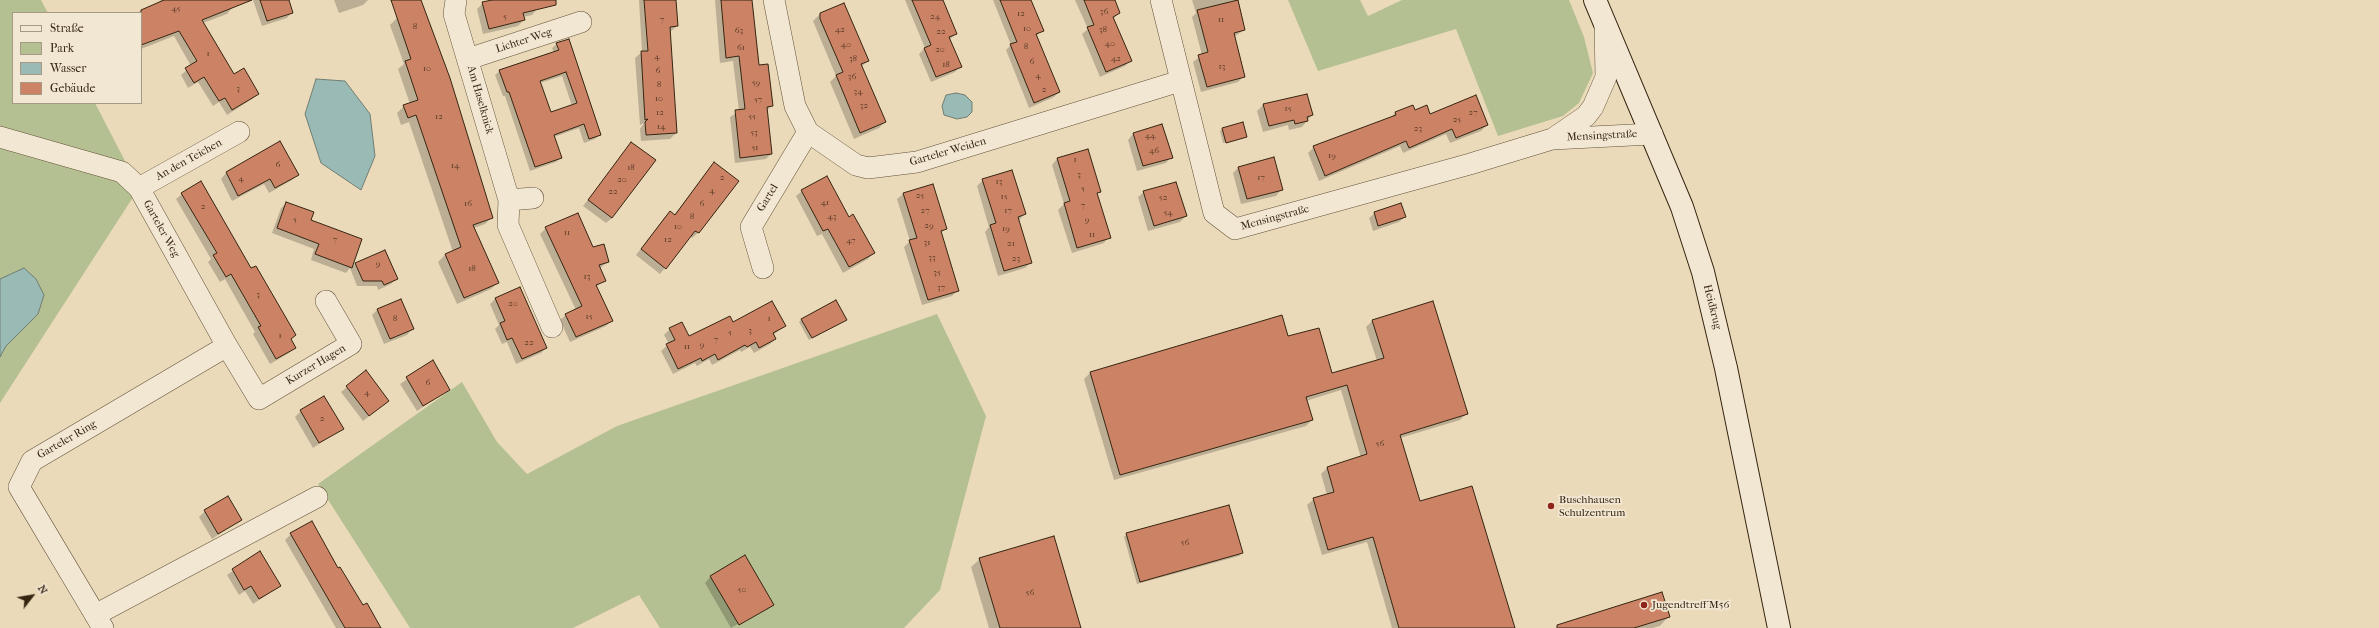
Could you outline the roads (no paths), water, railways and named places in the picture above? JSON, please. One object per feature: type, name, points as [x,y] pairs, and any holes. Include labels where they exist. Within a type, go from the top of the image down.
[{"type":"main road","name":"Heidkrug","points":[[1595,0],[1682,207],[1703,272],[1726,368],[1779,628]]},
{"type":"street","name":"Am Haselknick","points":[[456,0],[454,14],[509,200],[508,225],[552,327]]},
{"type":"street","name":"Garteler Weiden","points":[[774,0],[795,106],[808,132],[856,165],[868,168],[917,162],[1180,81]]},
{"type":"street","name":"Mensingstraße","points":[[1161,0],[1214,213],[1235,229],[1552,140],[1594,135],[1652,134]]},
{"type":"street","name":"Lichter Weg","points":[[468,59],[581,22]]},
{"type":"street","name":"Mensingstraße","points":[[1552,140],[1586,116],[1594,107],[1606,77],[1605,25]]},
{"type":"street","name":"An den Teichen","points":[[139,188],[239,132]]},
{"type":"street","name":"Gartel","points":[[763,268],[751,227],[808,132]]},
{"type":"street","name":"Garteler Weg","points":[[0,137],[122,172],[139,188],[227,346],[259,398]]},
{"type":"street","points":[[509,200],[533,198]]},
{"type":"street","name":"Kurzer Hagen","points":[[259,398],[351,344],[326,301]]},
{"type":"street","name":"Garteler Ring","points":[[99,621],[19,487],[32,460],[227,346]]},
{"type":"street","points":[[99,621],[317,497]]},
{"type":"water","points":[[316,79],[345,81],[370,114],[375,156],[361,190],[321,163],[305,114]]},
{"type":"water","points":[[956,93],[965,95],[972,102],[972,112],[967,117],[957,119],[944,115],[942,106],[946,95]]},
{"type":"water","points":[[24,268],[36,279],[44,295],[38,314],[6,346],[0,357],[0,279]]},
{"type":"place","name":"Buschhausen Schulzentrum","points":[[1551,506]]},
{"type":"place","name":"Jugendtreff M56","points":[[1644,605]]}]
